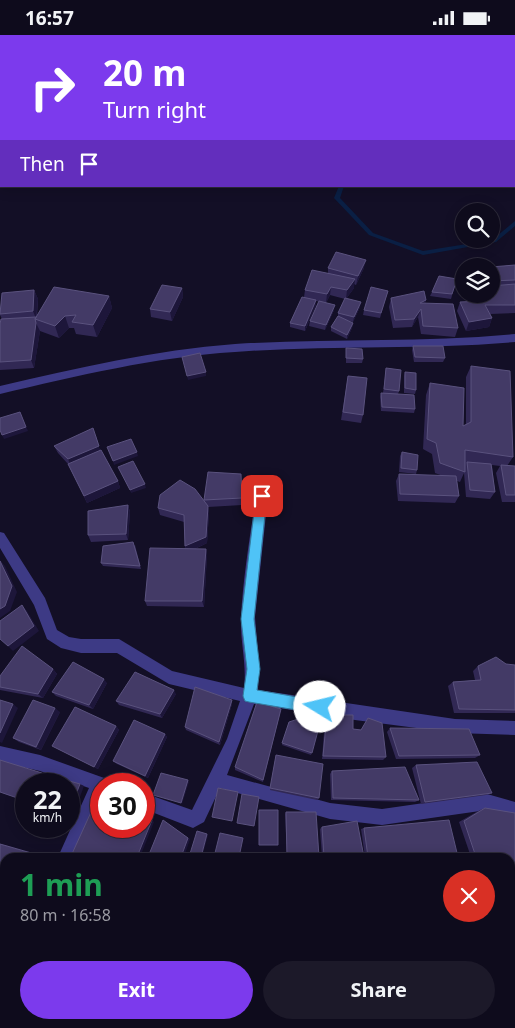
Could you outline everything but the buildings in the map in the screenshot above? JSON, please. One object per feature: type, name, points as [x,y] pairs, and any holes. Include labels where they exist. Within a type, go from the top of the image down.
[{"type":"street","points":[[0,390],[118,363],[234,348],[470,342],[515,337]]},
{"type":"street","points":[[155,805],[193,820],[198,816],[218,780],[233,745],[249,696],[254,669],[248,619],[262,496]]},
{"type":"street","points":[[0,537],[40,602],[52,634],[58,640],[81,646],[119,646],[169,677],[249,696],[356,713],[437,723],[515,728]]},
{"type":"street","points":[[0,754],[40,763],[90,781]]},
{"type":"street","points":[[218,780],[330,811],[382,817],[487,802],[515,810]]},
{"type":"street","points":[[68,853],[90,803]]},
{"type":"waterway","points":[[342,187],[337,198],[371,234],[423,253],[494,241],[515,223]]},
{"type":"route","points":[[262,496],[248,619],[254,669],[249,696],[320,707]]}]
